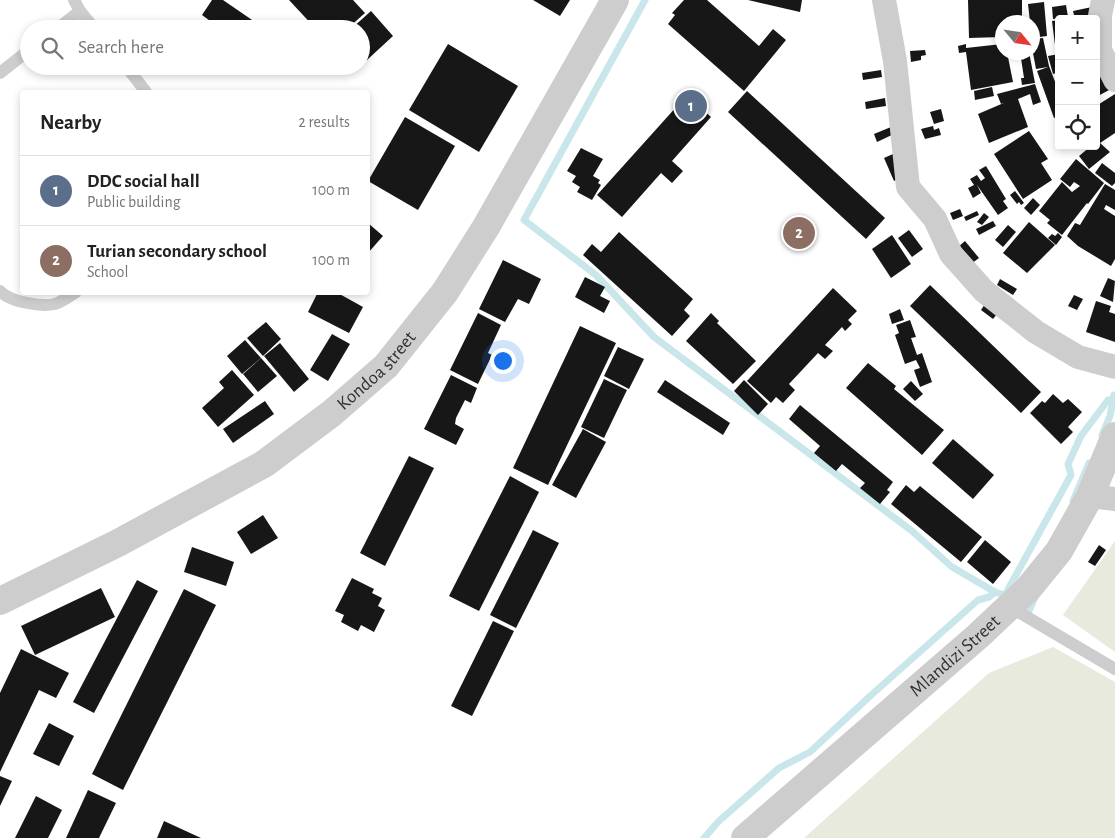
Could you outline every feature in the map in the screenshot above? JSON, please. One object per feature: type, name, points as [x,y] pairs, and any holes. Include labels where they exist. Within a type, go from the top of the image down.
[{"type":"street","name":"Kondoa street","points":[[0,601],[118,543],[264,464],[332,413],[386,366],[445,292],[486,227],[615,0]]},
{"type":"street","points":[[884,0],[895,61],[908,187],[935,219],[951,254],[984,291],[1036,332],[1078,357],[1115,367]]},
{"type":"street","points":[[1103,0],[1100,16],[1100,50],[1115,80]]},
{"type":"street","name":"Mlandizi Street","points":[[745,838],[1010,607],[1028,589],[1103,498],[1115,436]]},
{"type":"lane","points":[[65,20],[77,6],[88,20]]},
{"type":"lane","points":[[0,72],[20,57]]},
{"type":"lane","points":[[133,75],[144,90]]},
{"type":"lane","points":[[2,298],[25,303],[55,304],[71,295]]},
{"type":"lane","points":[[1010,607],[1115,669]]},
{"type":"shaded area","points":[[1115,541],[1115,652],[1063,615]]},
{"type":"shaded area","points":[[1053,647],[1115,682],[1115,838],[804,838],[989,673]]},
{"type":"building","points":[[212,0],[223,0],[252,20],[209,20],[202,15]]},
{"type":"building","points":[[289,0],[353,0],[365,13],[357,20],[308,20]]},
{"type":"building","points":[[533,0],[570,0],[560,16]]},
{"type":"building","points":[[684,0],[707,0],[759,46],[773,29],[786,40],[744,91],[668,24],[675,15],[672,13]]},
{"type":"building","points":[[748,0],[802,0],[800,12]]},
{"type":"building","points":[[968,0],[1022,0],[1022,15],[995,15],[995,37],[969,38]]},
{"type":"building","points":[[1044,2],[1047,36],[1040,37],[1040,15],[1029,15],[1028,4]]},
{"type":"building","points":[[1066,5],[1068,15],[1055,15],[1055,19],[1053,19],[1052,7]]},
{"type":"building","points":[[1092,7],[1093,15],[1074,15],[1073,11]]},
{"type":"building","points":[[371,11],[393,36],[370,57],[370,20],[361,20]]},
{"type":"building","points":[[1052,21],[1055,21],[1055,45]]},
{"type":"building","points":[[1040,38],[1043,38],[1049,66],[1055,82],[1054,118],[1037,71],[1048,67],[1036,69],[1034,60],[1040,60]]},
{"type":"building","points":[[448,44],[518,86],[479,152],[409,110]]},
{"type":"building","points":[[966,44],[966,48],[995,45],[995,60],[1009,60],[1013,82],[971,90],[966,52],[959,53],[958,46]]},
{"type":"building","points":[[925,50],[926,55],[921,56],[921,60],[911,62],[910,51]]},
{"type":"building","points":[[1055,55],[1055,73],[1053,74],[1048,56]]},
{"type":"building","points":[[1021,60],[1031,60],[1035,83],[1022,85],[1021,78],[1024,78]]},
{"type":"building","points":[[1100,62],[1113,88],[1100,95]]},
{"type":"building","points":[[881,70],[882,77],[863,80],[862,73]]},
{"type":"building","points":[[1035,84],[1041,102],[1033,105],[1030,94],[1018,99],[1028,127],[989,143],[978,114],[1006,102],[1001,104],[997,94]]},
{"type":"building","points":[[992,87],[994,96],[975,100],[974,91]]},
{"type":"building","points":[[747,91],[885,218],[866,239],[728,112]]},
{"type":"building","points":[[1115,94],[1115,133],[1100,143],[1100,105]]},
{"type":"building","points":[[687,95],[711,117],[672,161],[683,171],[672,183],[661,173],[622,217],[597,195]]},
{"type":"building","points":[[885,98],[886,106],[866,109],[865,102]]},
{"type":"building","points":[[941,109],[944,121],[934,124],[930,112]]},
{"type":"building","points":[[405,117],[455,146],[418,210],[370,182],[370,178]]},
{"type":"building","points":[[933,126],[934,130],[939,128],[941,135],[925,139],[921,129]]},
{"type":"building","points":[[891,127],[894,134],[877,142],[874,134]]},
{"type":"building","points":[[1029,131],[1048,159],[1041,163],[1052,180],[1023,199],[994,154]]},
{"type":"building","points":[[1100,143],[1110,152],[1089,169],[1079,156],[1086,150],[1100,150]]},
{"type":"building","points":[[581,148],[603,159],[593,176],[600,180],[598,183],[601,185],[592,200],[577,192],[580,187],[572,182],[576,176],[567,171]]},
{"type":"building","points":[[893,154],[903,176],[894,181],[884,158]]},
{"type":"building","points":[[1076,159],[1104,183],[1062,235],[1047,223],[1050,220],[1039,211],[1062,182],[1072,192],[1080,186],[1074,182],[1070,187],[1060,179]]},
{"type":"building","points":[[1102,163],[1115,173],[1115,183],[1112,186],[1095,173]]},
{"type":"building","points":[[986,166],[1006,199],[1003,201],[1008,208],[998,215],[977,185],[981,193],[973,198],[968,188],[974,185],[970,179],[977,175],[981,181],[985,178],[979,170]]},
{"type":"building","points":[[1105,184],[1115,190],[1115,210],[1106,205],[1104,209],[1115,216],[1115,259],[1111,266],[1078,246],[1067,236],[1075,223],[1080,225]]},
{"type":"building","points":[[1015,191],[1024,203],[1021,205],[1019,202],[1017,204],[1010,195]]},
{"type":"building","points":[[1033,198],[1040,205],[1031,215],[1024,208]]},
{"type":"building","points":[[960,209],[963,216],[953,220],[950,213]]},
{"type":"building","points":[[977,211],[979,215],[966,221],[964,217]]},
{"type":"building","points":[[984,213],[989,217],[982,225],[977,222]]},
{"type":"building","points":[[993,221],[996,226],[979,235],[976,229]]},
{"type":"building","points":[[1029,222],[1055,245],[1027,273],[1003,253]]},
{"type":"building","points":[[370,225],[383,236],[370,251]]},
{"type":"building","points":[[1008,225],[1016,232],[1003,247],[995,240]]},
{"type":"building","points":[[909,230],[923,249],[912,257],[898,238]]},
{"type":"building","points":[[619,232],[693,299],[684,310],[690,316],[672,336],[583,255],[592,244],[601,252]]},
{"type":"building","points":[[1058,233],[1062,237],[1056,245],[1048,238],[1052,234],[1055,236]]},
{"type":"building","points":[[892,235],[911,264],[891,278],[872,249]]},
{"type":"building","points":[[965,241],[979,258],[971,264],[958,247]]},
{"type":"building","points":[[503,260],[541,279],[529,304],[518,299],[505,322],[479,309]]},
{"type":"building","points":[[585,277],[605,287],[600,296],[610,301],[604,313],[575,297]]},
{"type":"building","points":[[1108,278],[1115,281],[1113,302],[1100,296]]},
{"type":"building","points":[[1000,279],[1017,289],[1013,295],[997,285]]},
{"type":"building","points":[[930,285],[1041,392],[1021,413],[910,306]]},
{"type":"building","points":[[833,288],[857,311],[848,320],[852,324],[845,331],[842,327],[825,345],[833,351],[825,359],[818,353],[789,384],[795,390],[783,403],[776,397],[771,403],[747,381]]},
{"type":"building","points":[[316,295],[341,295],[363,307],[349,333],[308,312]]},
{"type":"building","points":[[1074,295],[1083,299],[1077,310],[1068,306]]},
{"type":"building","points":[[1096,301],[1111,306],[1109,312],[1115,314],[1115,342],[1086,332]]},
{"type":"building","points":[[985,304],[997,314],[993,319],[981,310]]},
{"type":"building","points":[[900,309],[904,320],[892,324],[889,314]]},
{"type":"building","points":[[478,313],[501,325],[488,353],[492,355],[478,384],[450,370]]},
{"type":"building","points":[[711,313],[719,321],[717,323],[756,361],[733,384],[686,341]]},
{"type":"building","points":[[910,320],[916,337],[911,338],[917,355],[922,353],[932,382],[920,387],[914,370],[920,368],[916,360],[905,364],[895,335],[899,333],[896,325]]},
{"type":"building","points":[[266,322],[281,339],[263,356],[247,338]]},
{"type":"building","points":[[580,326],[616,343],[548,485],[513,468]]},
{"type":"building","points":[[332,334],[350,344],[328,381],[310,370]]},
{"type":"building","points":[[245,340],[261,358],[242,374],[227,356]]},
{"type":"building","points":[[280,343],[309,379],[294,392],[264,356]]},
{"type":"building","points":[[618,347],[644,359],[629,389],[604,376]]},
{"type":"building","points":[[261,358],[277,376],[258,392],[243,374]]},
{"type":"building","points":[[868,363],[896,386],[894,389],[944,430],[922,455],[846,388]]},
{"type":"building","points":[[232,370],[254,395],[218,427],[202,408],[224,388],[219,382]]},
{"type":"building","points":[[451,375],[477,388],[471,403],[465,400],[456,418],[455,424],[464,429],[456,445],[424,429]]},
{"type":"building","points":[[604,379],[627,390],[604,438],[581,427]]},
{"type":"building","points":[[665,380],[730,423],[723,435],[657,392]]},
{"type":"building","points":[[744,380],[768,404],[758,415],[734,391]]},
{"type":"building","points":[[911,381],[923,394],[915,401],[903,389]]},
{"type":"building","points":[[1053,394],[1063,403],[1068,399],[1082,412],[1068,427],[1073,432],[1061,444],[1030,413],[1042,401],[1045,403]]},
{"type":"building","points":[[265,401],[274,414],[233,443],[223,429]]},
{"type":"building","points":[[800,405],[893,482],[887,490],[890,492],[880,504],[860,488],[865,483],[842,464],[836,471],[814,453],[820,446],[789,419]]},
{"type":"building","points":[[583,429],[606,442],[576,498],[552,485]]},
{"type":"building","points":[[953,439],[994,475],[973,499],[932,463]]},
{"type":"building","points":[[409,456],[434,468],[385,566],[360,553]]},
{"type":"building","points":[[510,476],[539,492],[479,611],[449,596]]},
{"type":"building","points":[[906,485],[914,492],[920,486],[982,537],[961,562],[891,504]]},
{"type":"building","points":[[263,515],[278,538],[251,554],[237,532]]},
{"type":"building","points":[[533,530],[559,543],[516,628],[490,615]]},
{"type":"building","points":[[985,540],[1011,562],[993,584],[967,562]]},
{"type":"building","points":[[1099,545],[1106,550],[1095,566],[1088,562]]},
{"type":"building","points":[[192,547],[234,562],[226,586],[184,572]]},
{"type":"building","points":[[352,578],[374,589],[372,593],[382,598],[378,606],[385,610],[374,632],[361,625],[358,631],[341,622],[344,615],[335,611]]},
{"type":"building","points":[[137,580],[158,591],[94,713],[73,702]]},
{"type":"building","points":[[101,588],[115,617],[35,655],[21,626]]},
{"type":"building","points":[[184,589],[216,605],[123,790],[92,774]]},
{"type":"building","points":[[493,621],[514,631],[472,716],[451,706]]},
{"type":"building","points":[[21,649],[69,673],[56,698],[39,690],[0,772],[0,693]]},
{"type":"building","points":[[49,723],[74,736],[59,766],[33,754]]},
{"type":"building","points":[[0,776],[12,781],[0,806]]},
{"type":"building","points":[[88,790],[116,803],[99,838],[66,838]]},
{"type":"building","points":[[36,796],[62,810],[48,838],[15,838]]},
{"type":"building","points":[[164,821],[201,838],[157,838]]},
{"type":"waterway","points":[[645,0],[524,220],[596,275],[654,337],[912,531],[952,567],[995,592],[1010,597]]},
{"type":"waterway","points":[[1102,435],[1110,416],[1114,395]]},
{"type":"waterway","points":[[1005,595],[1071,475],[1068,464],[1081,436],[1108,400],[1113,400]]},
{"type":"waterway","points":[[1073,501],[1089,463]]},
{"type":"waterway","points":[[704,838],[719,821],[779,768],[810,752],[978,600],[989,597],[995,592]]},
{"type":"waterway","points":[[1028,613],[1035,597]]},
{"type":"place","name":"DDC social hall","points":[[691,106]]},
{"type":"place","name":"Turian secondary school","points":[[799,233]]}]
